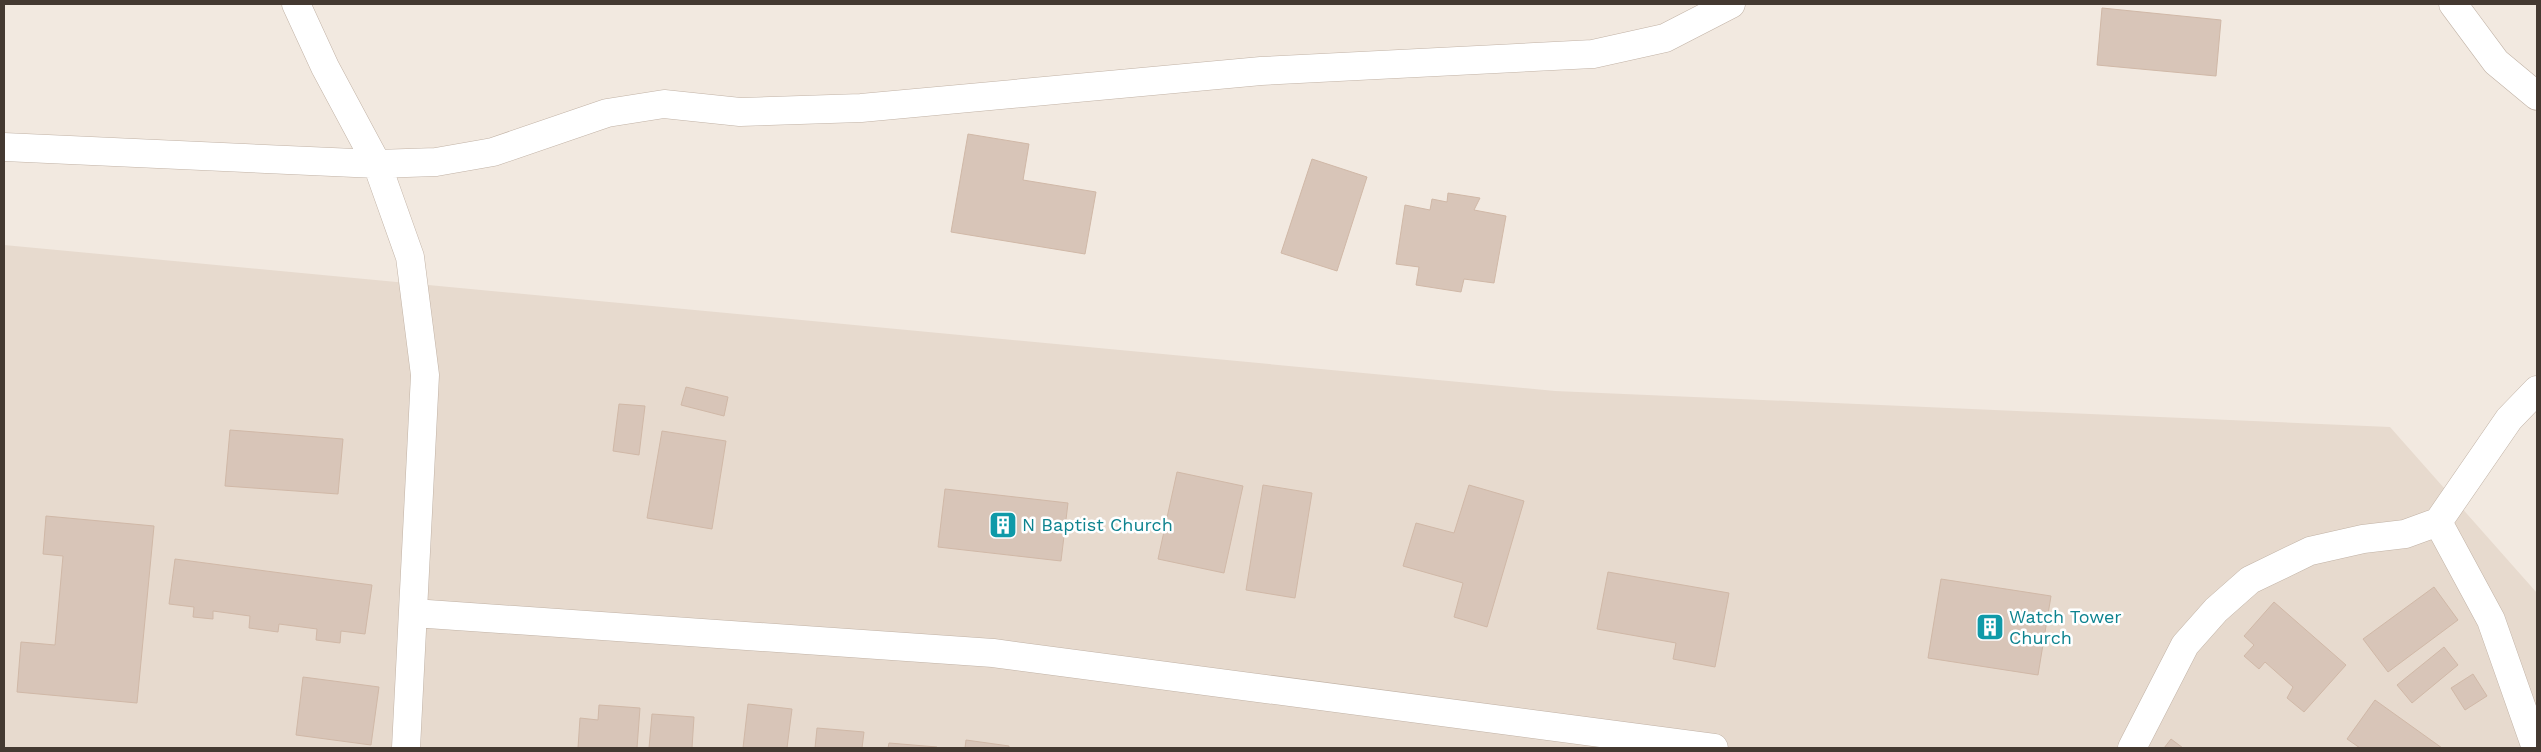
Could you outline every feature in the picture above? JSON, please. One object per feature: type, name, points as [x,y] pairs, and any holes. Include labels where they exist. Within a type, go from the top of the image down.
[{"type":"street","points":[[296,4],[325,67],[377,164],[410,257],[425,375],[406,748]]},
{"type":"street","points":[[4,147],[377,164],[436,162],[492,152],[607,113],[664,104],[740,112],[861,108],[1261,71],[1593,54],[1665,38],[1731,4]]},
{"type":"street","points":[[2453,4],[2496,62],[2537,96]]},
{"type":"street","points":[[2132,748],[2185,645],[2216,610],[2250,580],[2310,551],[2363,539],[2405,534],[2438,522],[2509,419],[2537,390]]},
{"type":"street","points":[[2438,522],[2491,620],[2536,748]]},
{"type":"street","points":[[413,613],[993,653],[1548,738],[1714,748]]},
{"type":"shaded area","points":[[4,245],[1555,391],[2390,427],[2537,593],[2537,748],[4,748]]},
{"type":"building","points":[[2102,8],[2221,20],[2216,76],[2097,65]]},
{"type":"building","points":[[968,134],[1029,144],[1023,180],[1096,192],[1085,254],[951,232]]},
{"type":"building","points":[[1312,159],[1367,177],[1337,271],[1281,253]]},
{"type":"building","points":[[1448,193],[1480,198],[1474,210],[1506,216],[1494,283],[1464,279],[1461,292],[1416,285],[1419,267],[1396,264],[1405,205],[1430,210],[1432,199],[1447,202]]},
{"type":"building","points":[[686,387],[728,397],[724,416],[681,405]]},
{"type":"building","points":[[619,404],[645,406],[639,455],[613,451]]},
{"type":"building","points":[[230,430],[343,439],[338,494],[225,486]]},
{"type":"building","points":[[662,431],[726,441],[712,529],[647,518]]},
{"type":"building","points":[[1177,472],[1243,486],[1224,573],[1158,559]]},
{"type":"building","points":[[1263,485],[1312,493],[1295,598],[1246,590]]},
{"type":"building","points":[[1469,485],[1524,501],[1487,627],[1454,617],[1463,583],[1403,566],[1416,523],[1454,533]]},
{"type":"building","name":"N Baptist Church","points":[[945,489],[1068,503],[1061,561],[938,547]]},
{"type":"building","points":[[46,516],[154,526],[137,703],[17,692],[21,642],[55,645],[63,556],[43,554]]},
{"type":"building","points":[[175,559],[372,585],[365,634],[341,631],[340,643],[316,640],[317,629],[279,624],[278,632],[249,628],[250,616],[213,611],[213,619],[193,617],[194,607],[169,604]]},
{"type":"building","points":[[1608,572],[1729,593],[1715,667],[1673,659],[1676,643],[1597,629]]},
{"type":"building","name":"Watch Tower Church","points":[[1941,579],[2051,596],[2038,675],[1928,658]]},
{"type":"building","points":[[2434,587],[2458,620],[2388,672],[2363,639]]},
{"type":"building","points":[[2274,602],[2346,665],[2304,712],[2287,698],[2293,687],[2265,662],[2259,669],[2244,656],[2254,645],[2244,636]]},
{"type":"building","points":[[2444,647],[2458,665],[2412,703],[2397,685]]},
{"type":"building","points":[[2473,674],[2487,696],[2465,710],[2451,688]]},
{"type":"building","points":[[303,677],[379,687],[371,745],[296,735]]},
{"type":"building","points":[[2375,700],[2442,748],[2360,748],[2347,739]]},
{"type":"building","points":[[748,704],[792,709],[787,748],[743,748]]},
{"type":"building","points":[[599,705],[640,708],[637,748],[578,748],[580,718],[598,720]]},
{"type":"building","points":[[652,714],[694,717],[692,748],[649,748]]},
{"type":"building","points":[[817,728],[864,732],[862,748],[815,748]]},
{"type":"building","points":[[2171,739],[2183,748],[2164,748]]},
{"type":"building","points":[[966,740],[1009,746],[1009,748],[965,748]]},
{"type":"building","points":[[889,743],[937,747],[937,748],[888,748]]},
{"type":"place","name":"N Baptist Church","points":[[1003,525]]},
{"type":"place","name":"Watch Tower Church","points":[[1990,627]]}]
